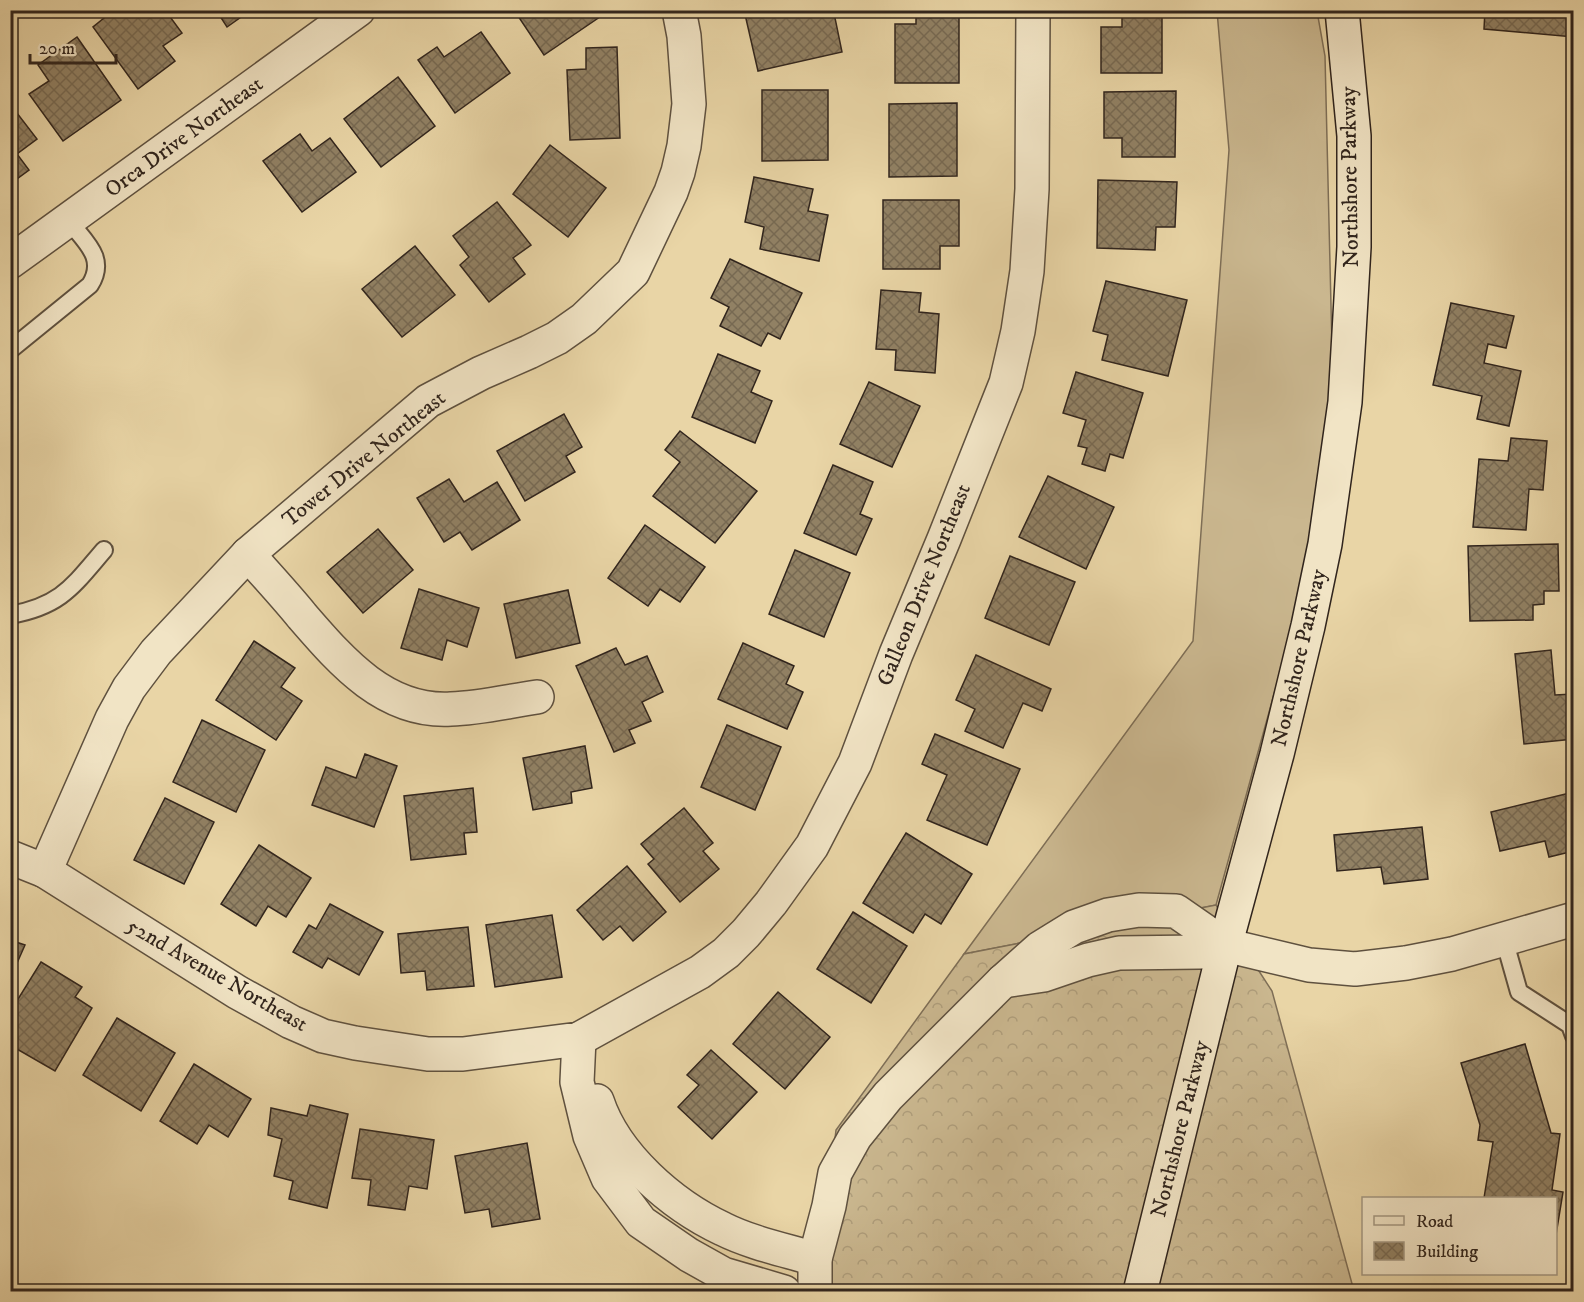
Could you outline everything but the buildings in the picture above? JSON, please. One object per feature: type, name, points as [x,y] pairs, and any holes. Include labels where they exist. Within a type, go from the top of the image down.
[{"type":"street","name":"Orca Drive Northeast","points":[[10,262],[358,10]]},
{"type":"street","name":"Tower Drive Northeast","points":[[45,871],[112,719],[129,688],[156,652],[248,554],[428,401],[481,372],[557,338],[584,319],[633,272],[671,192],[684,146],[689,104],[684,36],[679,10]]},
{"type":"street","name":"Galleon Drive Northeast","points":[[579,1039],[700,972],[726,953],[771,903],[812,846],[855,763],[896,654],[1006,383],[1018,331],[1027,271],[1032,189],[1033,10]]},
{"type":"street","name":"Northshore Parkway","points":[[1140,1292],[1225,945],[1277,754],[1325,544],[1345,402],[1354,247],[1354,136],[1342,10]]},
{"type":"street","points":[[248,554],[328,646],[360,677],[383,692],[402,701],[426,707],[450,709],[537,697]]},
{"type":"street","points":[[10,857],[45,871]]},
{"type":"street","name":"52nd Avenue Northeast","points":[[45,871],[237,992],[291,1022],[323,1036],[428,1054],[463,1054],[579,1039]]},
{"type":"street","points":[[815,1292],[815,1258],[835,1173],[855,1137],[888,1096],[1003,981],[1044,975],[1088,960],[1119,953],[1200,952],[1225,945],[1309,965],[1355,969],[1406,963],[1452,954],[1574,919]]},
{"type":"street","points":[[579,1039],[600,1113],[638,1167],[684,1208],[724,1230],[815,1258]]},
{"type":"street","points":[[579,1039],[578,1082],[591,1136],[608,1178],[641,1222],[689,1255],[723,1274],[784,1292]]},
{"type":"lane","points":[[10,350],[90,285],[96,275],[94,256],[69,220]]},
{"type":"lane","points":[[10,615],[50,604],[62,597],[104,550]]},
{"type":"lane","points":[[1504,939],[1519,992],[1572,1028]]},
{"type":"green space","points":[[1217,11],[1317,11],[1325,56],[1335,472],[1216,905],[964,954],[1193,641],[1229,150]]},
{"type":"green space","points":[[1216,905],[1272,991],[1354,1291],[817,1292],[836,1130],[964,954]]}]
